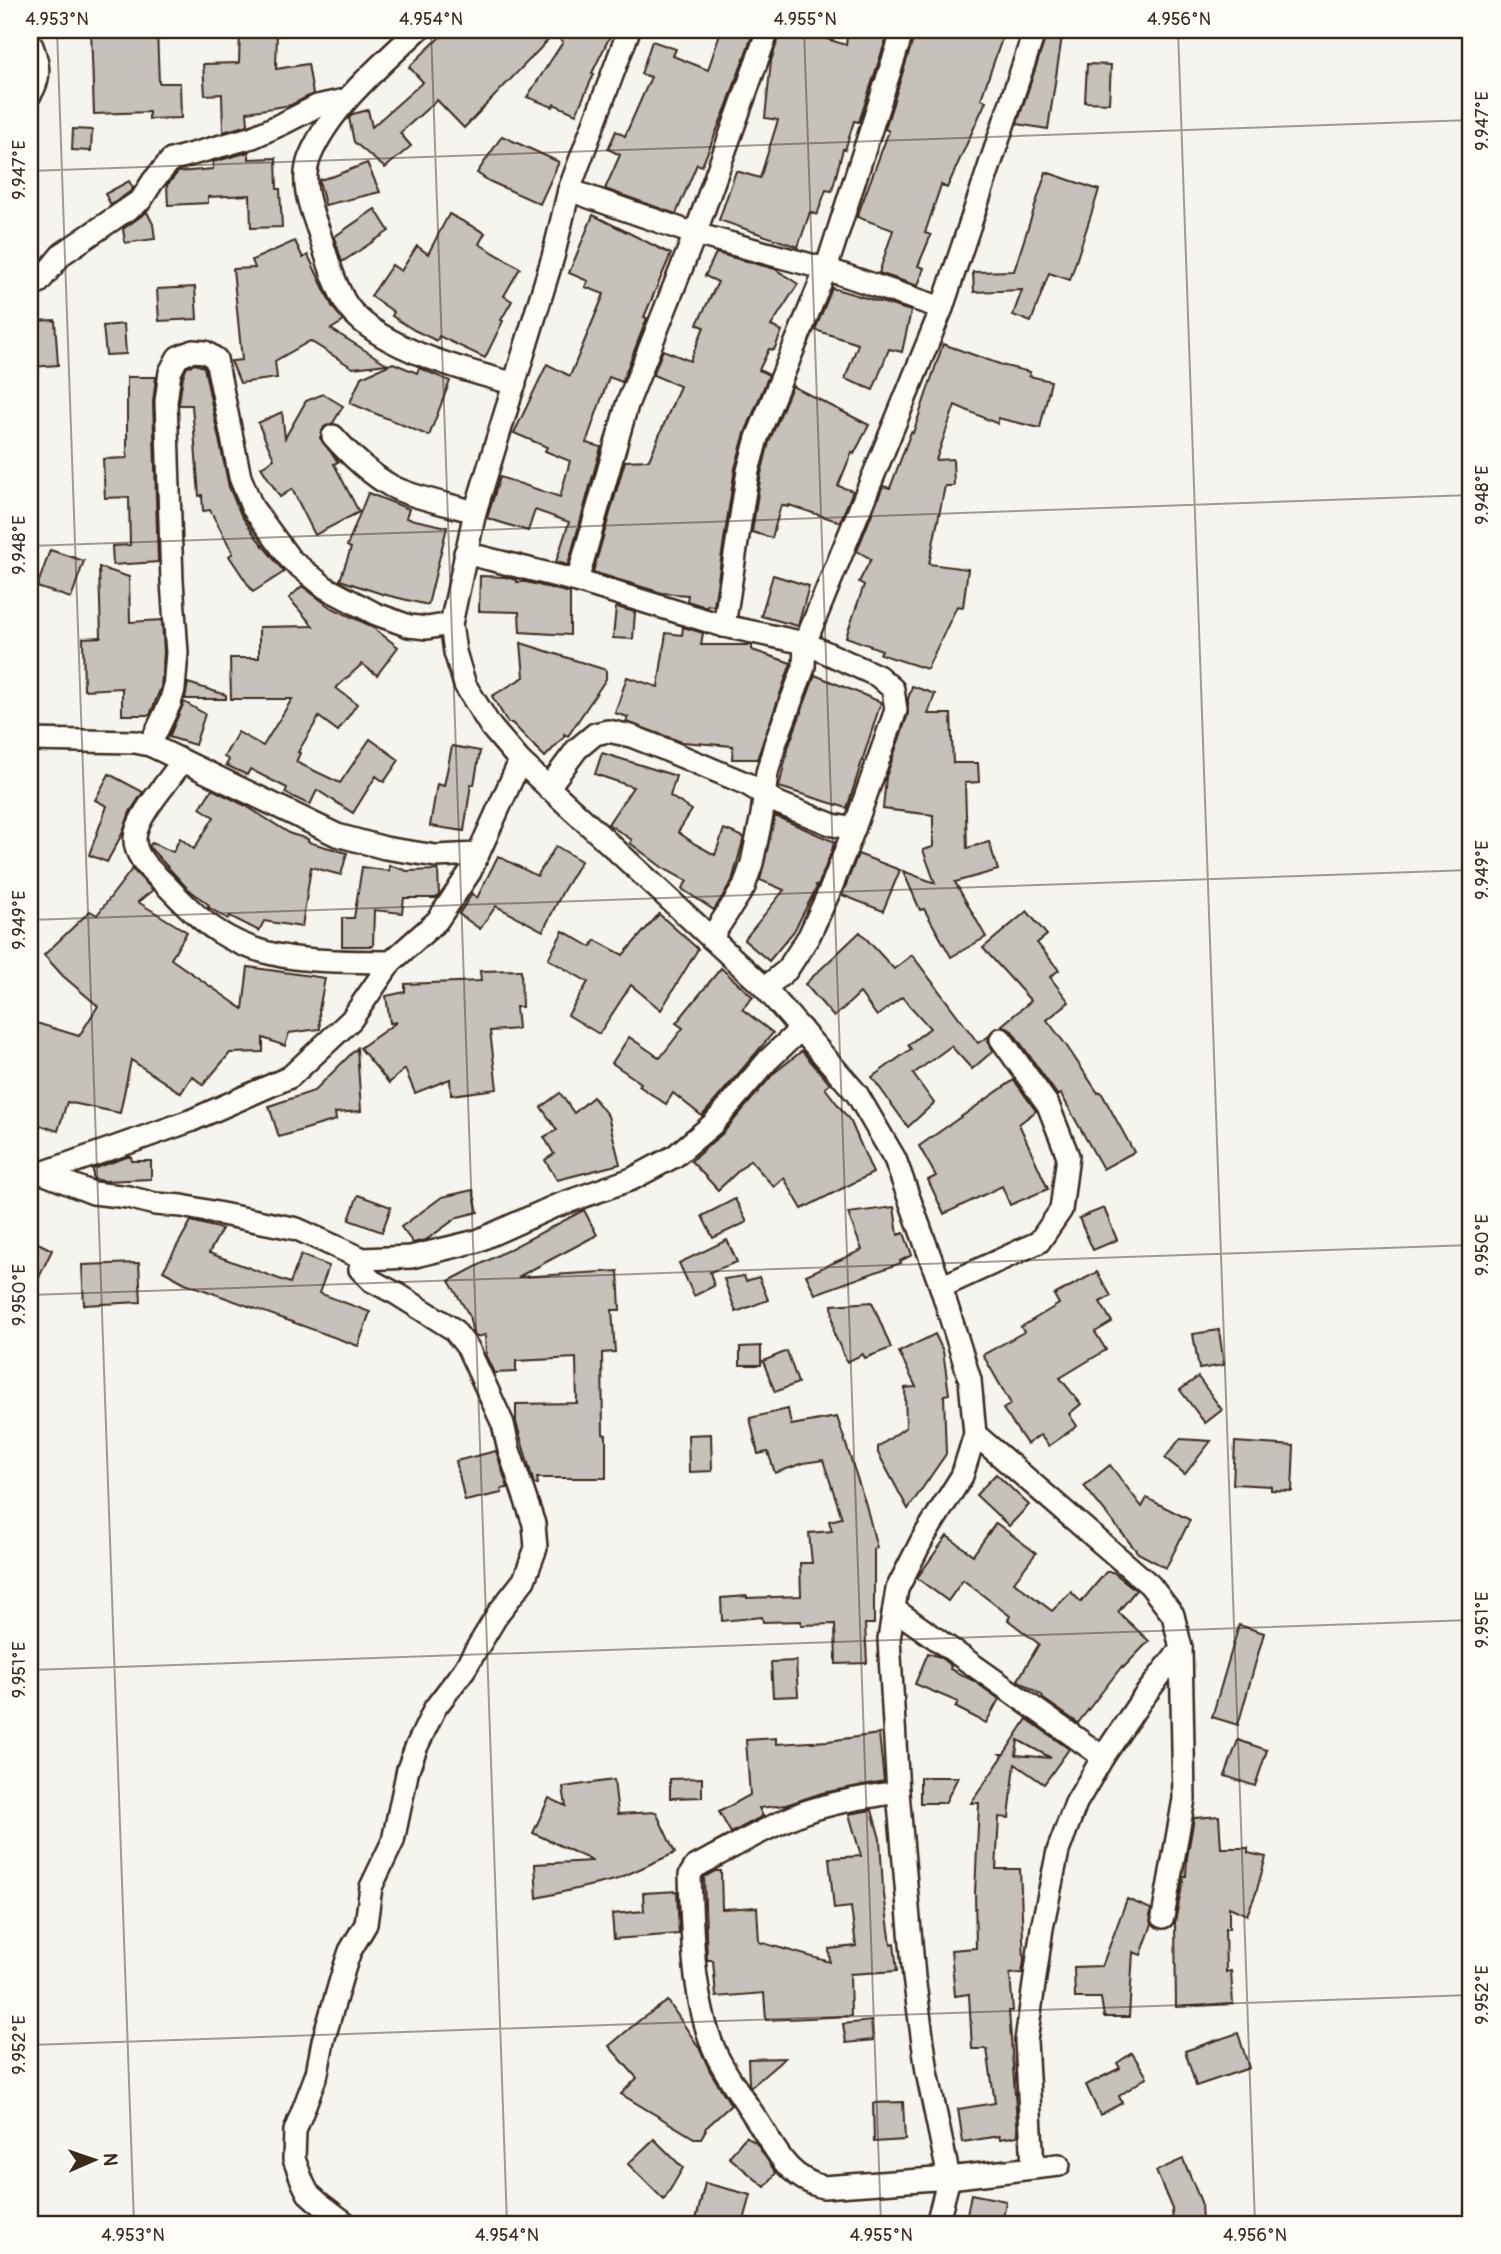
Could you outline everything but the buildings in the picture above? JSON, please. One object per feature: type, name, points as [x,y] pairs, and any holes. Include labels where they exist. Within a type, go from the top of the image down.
[{"type":"street","points":[[418,30],[345,100],[311,154],[305,173],[308,201],[336,284],[346,304],[362,322],[433,360],[515,384]]},
{"type":"street","points":[[629,30],[569,190],[553,257],[475,512],[452,624],[455,652],[465,685],[491,727],[520,761],[765,988],[857,1094],[895,1159],[941,1287],[970,1380],[975,1434],[962,1476],[923,1538],[897,1588],[889,1639],[898,1792],[916,1991],[927,2072],[949,2178],[937,2224]]},
{"type":"street","points":[[577,581],[627,405],[695,234],[768,30]]},
{"type":"street","points":[[724,626],[748,471],[757,438],[825,269],[903,30]]},
{"type":"street","points":[[711,938],[744,887],[752,863],[767,773],[804,667],[805,643],[942,308],[1035,30]]},
{"type":"street","points":[[30,45],[40,66],[30,95]]},
{"type":"street","points":[[30,287],[39,282],[62,254],[141,200],[171,160],[254,136],[317,106],[345,100]]},
{"type":"street","points":[[569,190],[695,234],[825,269],[942,308]]},
{"type":"street","points":[[150,745],[170,703],[177,653],[172,591],[166,402],[170,372],[178,357],[192,351],[205,352],[216,359],[240,477],[252,507],[290,559],[326,588],[376,614],[409,626],[427,628],[452,624]]},
{"type":"street","points":[[333,436],[359,463],[393,487],[475,512]]},
{"type":"street","points":[[465,553],[577,581],[724,626],[805,643],[878,676],[893,689],[895,710],[831,888],[809,936],[787,970],[765,988]]},
{"type":"street","points":[[548,788],[577,750],[595,734],[608,731],[631,736],[664,749],[747,784],[778,803],[833,825],[854,829]]},
{"type":"street","points":[[30,740],[135,742],[150,745],[337,835],[385,848],[436,856],[478,854]]},
{"type":"street","points":[[182,761],[145,813],[135,835],[135,847],[141,860],[182,902],[219,932],[272,955],[323,961],[391,962]]},
{"type":"street","points":[[36,1172],[190,1121],[290,1077],[351,1020],[391,962],[437,921],[470,872],[520,761]]},
{"type":"street","points":[[36,1172],[93,1193],[182,1206],[297,1229],[363,1259],[411,1257],[477,1241],[553,1207],[632,1179],[675,1156],[713,1124],[768,1060],[801,1029]]},
{"type":"street","points":[[941,1287],[1039,1242],[1061,1210],[1068,1156],[1048,1105],[1001,1039]]},
{"type":"street","points":[[347,2224],[318,2202],[303,2183],[294,2159],[295,2131],[317,2073],[347,1960],[366,1924],[371,1887],[393,1841],[408,1769],[416,1748],[435,1708],[464,1670],[499,1612],[524,1580],[536,1548],[534,1524],[515,1470],[503,1424],[468,1348],[453,1329],[437,1317],[372,1281],[360,1269],[363,1259]]},
{"type":"street","points":[[975,1434],[1150,1585],[1173,1615],[1181,1648],[1184,1799],[1163,1917]]},
{"type":"street","points":[[894,1609],[1103,1757]]},
{"type":"street","points":[[1034,2167],[1027,2041],[1042,1928],[1058,1851],[1076,1803],[1103,1757],[1181,1648]]},
{"type":"street","points":[[898,1792],[845,1801],[805,1812],[762,1831],[695,1867],[690,1875],[695,1969],[705,2022],[717,2056],[779,2156],[795,2175],[807,2183],[823,2186],[949,2178],[1059,2165]]}]
